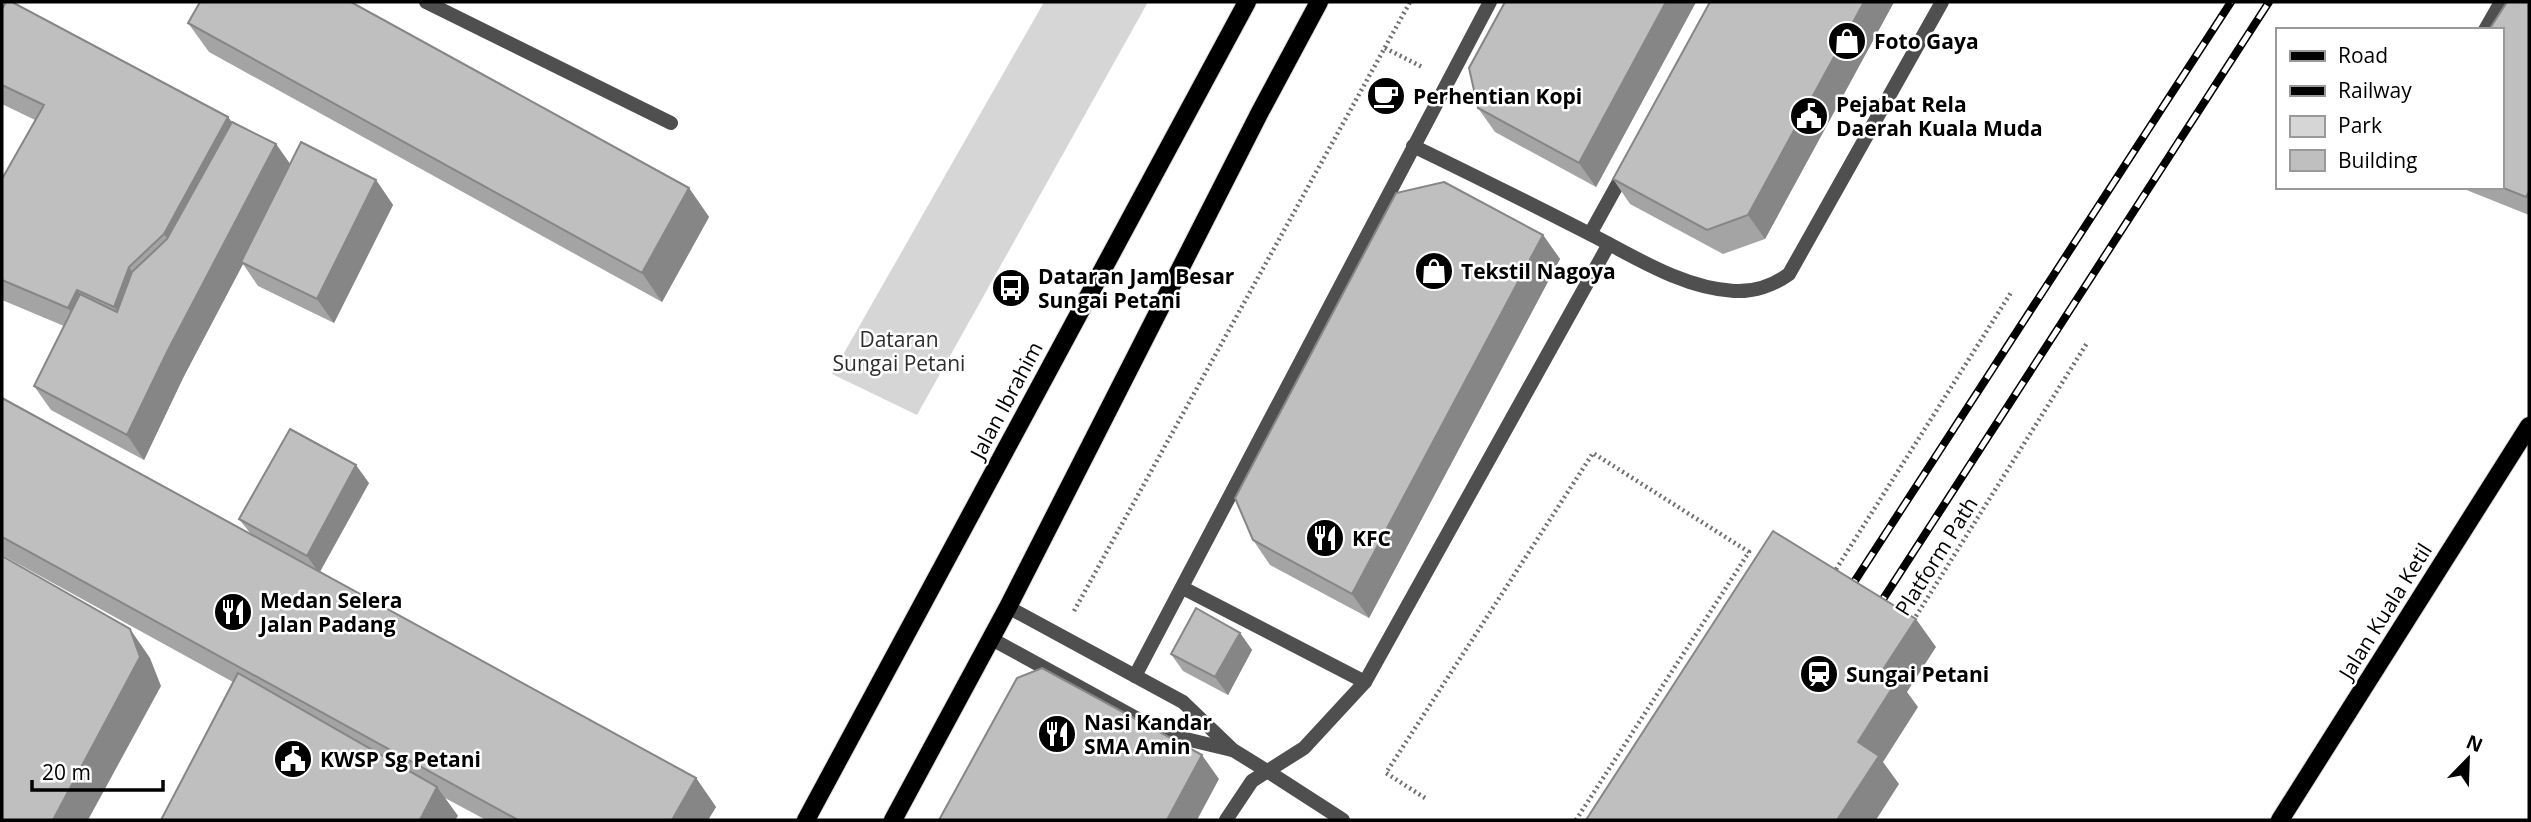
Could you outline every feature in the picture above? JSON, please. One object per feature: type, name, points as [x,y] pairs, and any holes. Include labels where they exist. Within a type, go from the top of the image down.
[{"type":"main road","name":"Jalan Ibrahim","points":[[806,820],[1247,2]]},
{"type":"main road","points":[[892,820],[1007,607],[1319,2]]},
{"type":"main road","name":"Jalan Kuala Ketil","points":[[2281,820],[2529,426]]},
{"type":"street","points":[[426,2],[671,123]]},
{"type":"street","points":[[1135,676],[1490,2]]},
{"type":"street","points":[[1413,146],[1609,244],[1697,284],[1735,291],[1761,288],[1777,283],[1790,274],[1942,2]]},
{"type":"street","points":[[2486,28],[2501,2]]},
{"type":"street","points":[[1590,234],[1631,158]]},
{"type":"street","points":[[1226,820],[1252,781],[1304,748],[1365,682],[1609,244]]},
{"type":"street","points":[[1183,588],[1365,682]]},
{"type":"street","points":[[1007,607],[1183,702],[1233,750],[1343,820]]},
{"type":"street","points":[[990,638],[1165,734],[1233,750]]},
{"type":"path","points":[[1061,636],[1410,2]]},
{"type":"path","points":[[1385,48],[1448,80]]},
{"type":"path","points":[[1828,581],[2012,291]]},
{"type":"path","name":"Platform Path","points":[[1912,622],[2087,343]]},
{"type":"path","points":[[1425,798],[1386,773],[1593,453],[1749,552],[1576,820]]},
{"type":"green space","name":"Dataran Sungai Petani","points":[[1044,2],[1148,2],[917,415],[832,374]]},
{"type":"building","points":[[6,2],[12,2],[228,117],[164,234],[129,267],[114,307],[77,290],[68,308],[2,280],[2,179],[44,105],[2,85],[2,9]]},
{"type":"building","points":[[200,2],[351,2],[689,188],[642,273],[188,23]]},
{"type":"building","points":[[1505,2],[1666,2],[1579,163],[1478,108],[1469,68]]},
{"type":"building","points":[[1710,2],[1864,2],[1748,215],[1707,230],[1613,179]]},
{"type":"building","points":[[2507,2],[2529,2],[2529,192],[2526,197],[2503,188],[2503,28],[2490,28]]},
{"type":"building","points":[[232,122],[276,144],[167,352],[127,435],[34,386],[80,294],[117,312],[132,272],[167,239]]},
{"type":"building","points":[[301,142],[376,180],[317,299],[241,262]]},
{"type":"building","points":[[1444,182],[1543,235],[1352,594],[1253,540],[1235,498],[1396,193]]},
{"type":"building","name":"Medan Selera Jalan Padang","points":[[2,398],[696,778],[672,820],[518,820],[2,537]]},
{"type":"building","points":[[290,429],[356,465],[307,556],[239,519]]},
{"type":"building","name":"Sungai Petani","points":[[1773,531],[1916,619],[1882,671],[1898,679],[1858,742],[1879,756],[1837,820],[1586,820]]},
{"type":"building","points":[[2,556],[130,629],[140,657],[53,820],[2,820]]},
{"type":"building","points":[[1196,608],[1240,633],[1215,677],[1171,654]]},
{"type":"building","points":[[1042,668],[1202,755],[1167,820],[939,820],[1017,678]]},
{"type":"building","name":"KWSP Sg Petani","points":[[238,673],[437,787],[420,820],[161,820]]},
{"type":"railway","points":[[1847,593],[2231,2]]},
{"type":"railway","points":[[1876,610],[2269,2]]},
{"type":"place","name":"Foto Gaya","points":[[1847,41]]},
{"type":"place","name":"Perhentian Kopi","points":[[1386,96]]},
{"type":"place","name":"Pejabat Rela Daerah Kuala Muda","points":[[1809,116]]},
{"type":"place","name":"Tekstil Nagoya","points":[[1434,271]]},
{"type":"place","name":"Dataran Jam Besar Sungai Petani","points":[[1011,288]]},
{"type":"place","name":"KFC","points":[[1325,538]]},
{"type":"place","name":"Medan Selera Jalan Padang","points":[[233,612]]},
{"type":"place","name":"Sungai Petani","points":[[1819,674]]},
{"type":"place","name":"Nasi Kandar SMA Amin","points":[[1057,734]]},
{"type":"place","name":"KWSP Sg Petani","points":[[293,759]]}]
